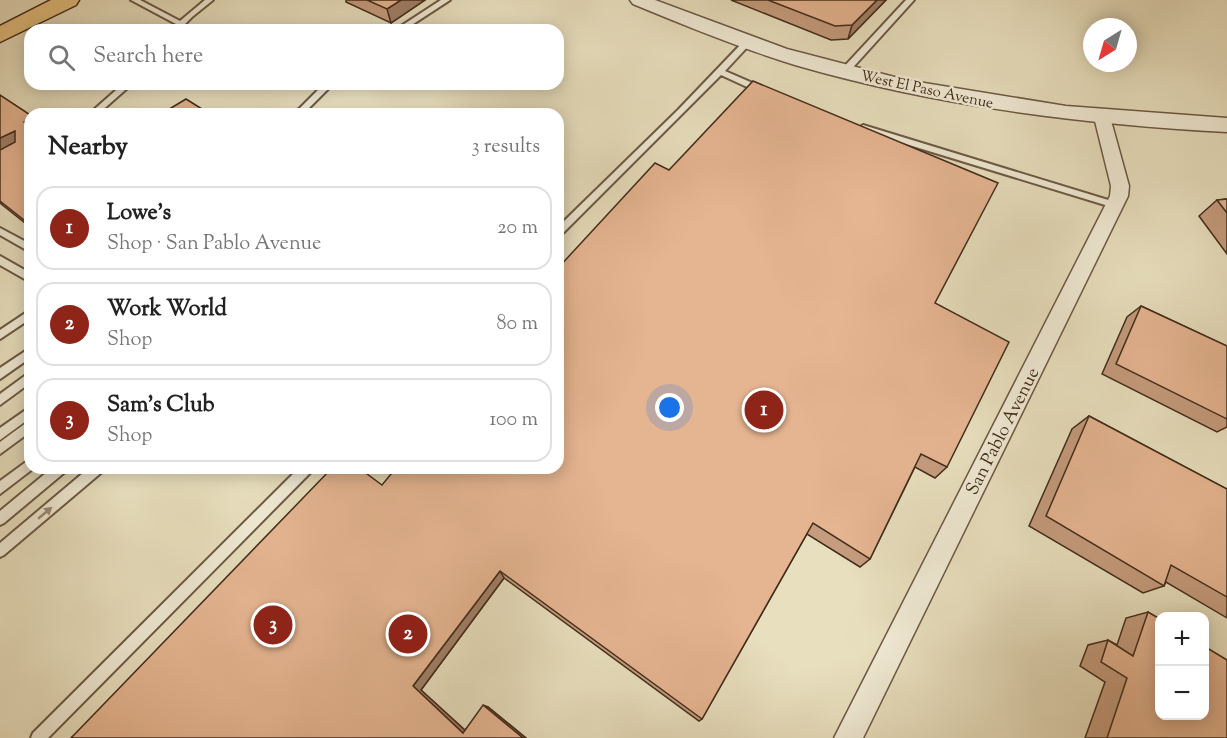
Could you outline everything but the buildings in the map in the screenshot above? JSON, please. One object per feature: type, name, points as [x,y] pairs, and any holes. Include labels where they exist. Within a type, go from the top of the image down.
[{"type":"main road","points":[[0,15],[24,0]]},
{"type":"main road","points":[[0,35],[68,0]]},
{"type":"street","name":"West El Paso Avenue","points":[[639,0],[748,42],[844,72],[928,92],[991,103],[1102,117],[1227,125]]},
{"type":"street","name":"San Pablo Avenue","points":[[848,738],[1115,205],[1120,186],[1102,117]]},
{"type":"lane","points":[[135,0],[173,24]]},
{"type":"lane","points":[[181,24],[208,0]]},
{"type":"lane","points":[[408,24],[446,0]]},
{"type":"lane","points":[[844,72],[910,0]]},
{"type":"lane","points":[[564,227],[748,42]]},
{"type":"lane","points":[[720,72],[771,94]]},
{"type":"lane","points":[[100,108],[121,90]]},
{"type":"lane","points":[[304,108],[323,90]]},
{"type":"lane","points":[[854,126],[1115,205]]},
{"type":"lane","points":[[0,231],[24,245]]},
{"type":"lane","points":[[0,260],[24,274]]},
{"type":"lane","points":[[0,335],[24,322]]},
{"type":"lane","points":[[0,374],[24,356]]},
{"type":"lane","points":[[0,400],[24,382]]},
{"type":"lane","points":[[0,435],[24,416]]},
{"type":"lane","points":[[0,448],[24,430]]},
{"type":"lane","points":[[0,488],[24,469]]},
{"type":"lane","points":[[0,519],[54,474]]},
{"type":"lane","points":[[0,551],[91,474]]},
{"type":"lane","points":[[38,738],[301,474]]},
{"type":"place","name":"Lowe's","points":[[764,410]]},
{"type":"place","name":"Sam's Club","points":[[273,625]]},
{"type":"place","name":"Work World","points":[[408,634]]}]
